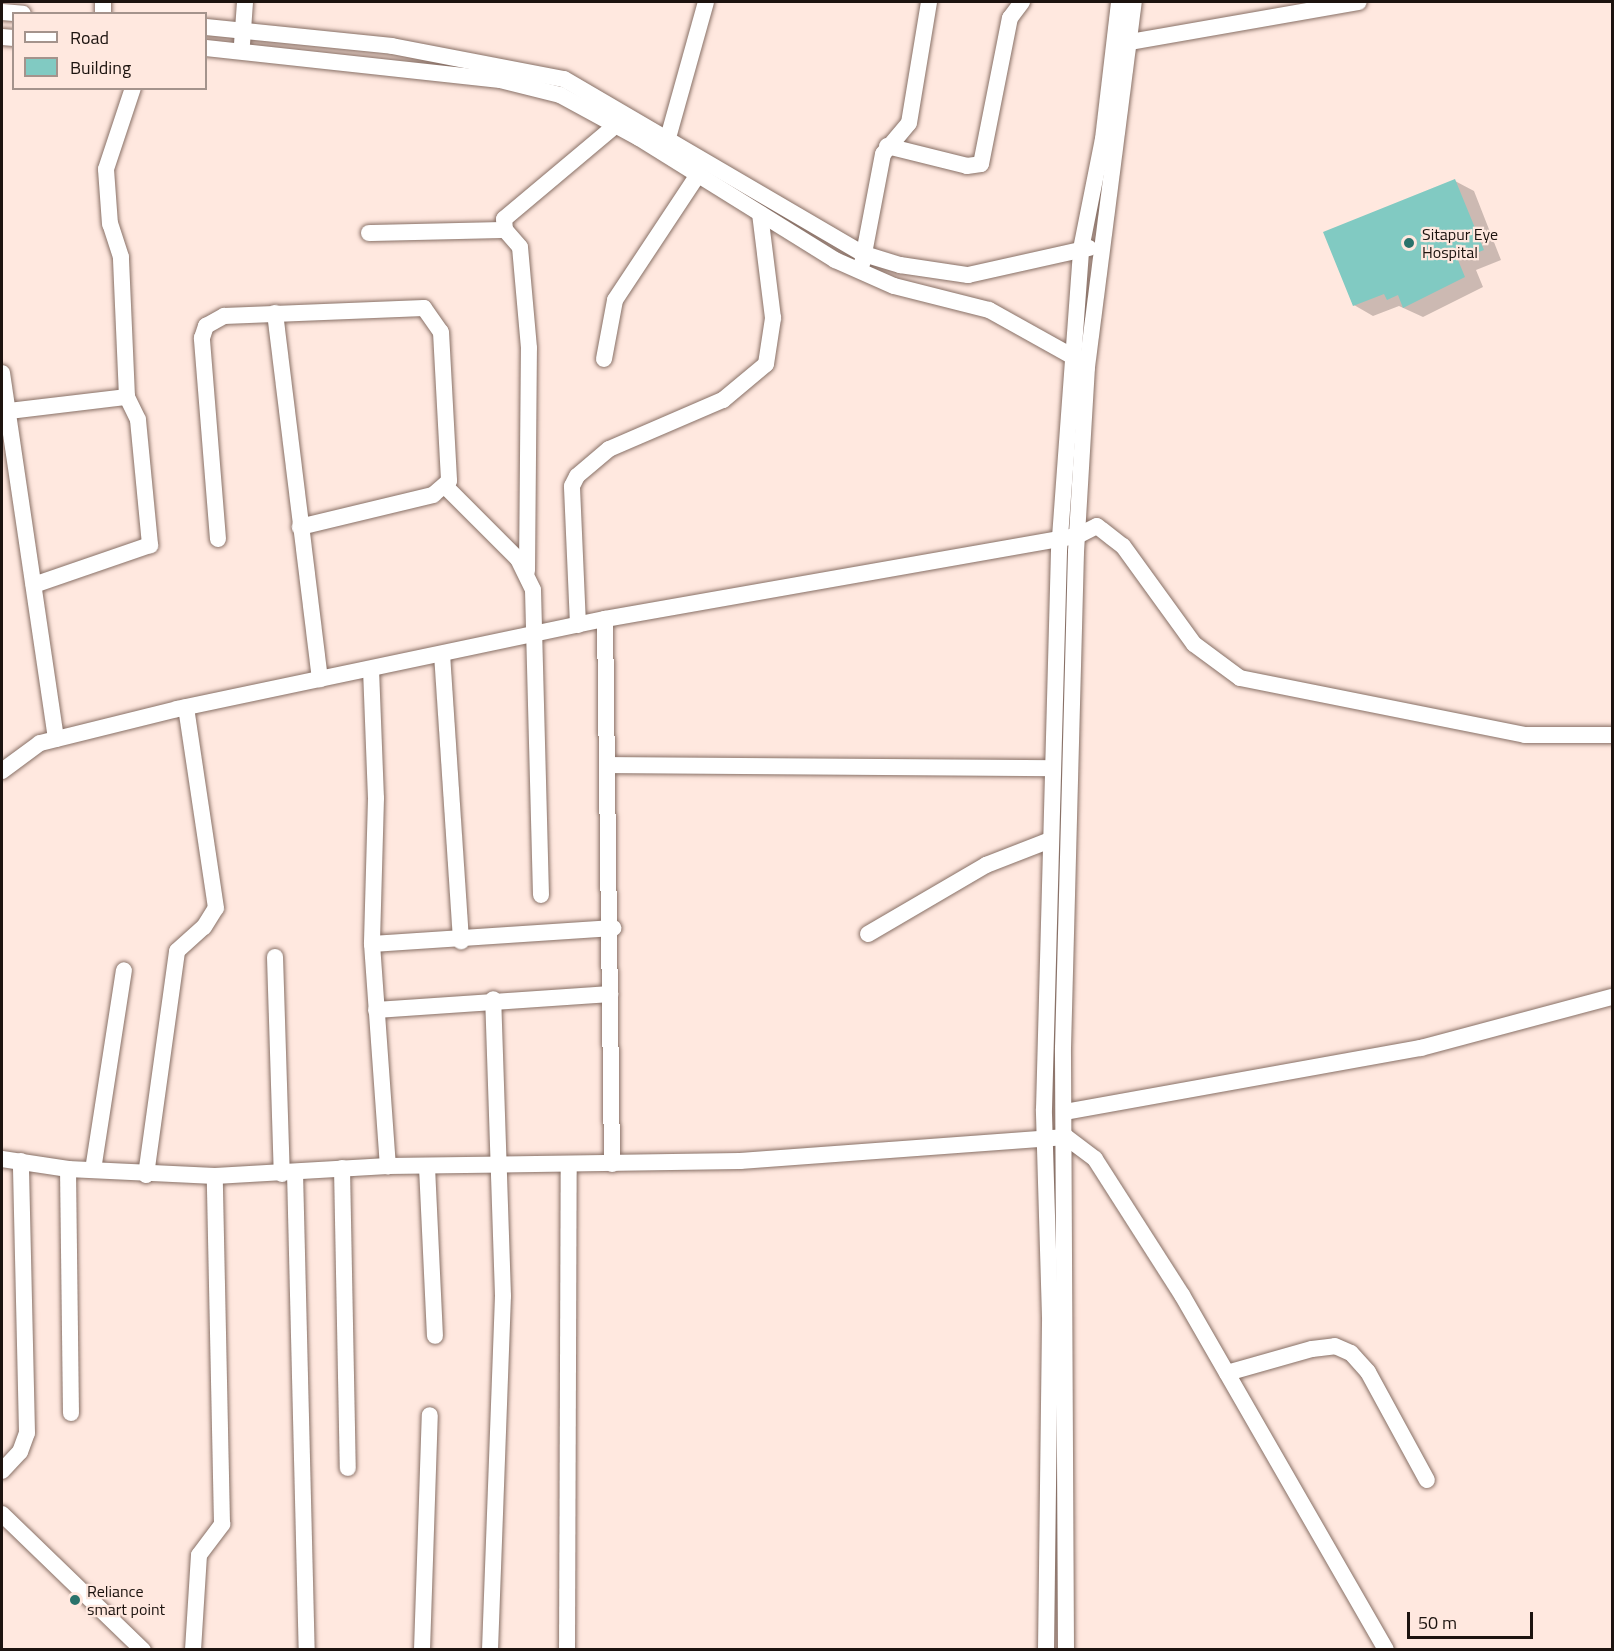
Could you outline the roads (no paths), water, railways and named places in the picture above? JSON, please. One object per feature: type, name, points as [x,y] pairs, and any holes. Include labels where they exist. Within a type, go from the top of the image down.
[{"type":"street","points":[[242,51],[245,2]]},
{"type":"street","points":[[668,138],[706,2]]},
{"type":"street","points":[[860,271],[887,146],[909,123],[929,2]]},
{"type":"street","points":[[887,146],[967,166],[981,164],[1006,36],[1019,2]]},
{"type":"street","points":[[1046,1650],[1050,1317],[1044,1135],[1051,768],[1059,538],[1070,354],[1081,249],[1103,139],[1119,2]]},
{"type":"street","points":[[1066,1650],[1065,1112],[1077,536],[1087,367],[1100,246],[1134,2]]},
{"type":"street","points":[[1130,42],[1359,2]]},
{"type":"street","points":[[207,27],[243,33],[392,46],[531,70],[564,79],[864,254],[968,275],[1100,246]]},
{"type":"street","points":[[207,48],[501,80],[560,96],[616,125],[760,214],[860,271],[894,286],[989,310],[1070,354],[1087,367]]},
{"type":"street","points":[[33,585],[150,545],[138,420],[127,397],[121,257],[110,224],[106,169],[132,90]]},
{"type":"street","points":[[505,230],[509,213],[616,125]]},
{"type":"street","points":[[604,359],[615,300],[698,176]]},
{"type":"street","points":[[578,625],[572,486],[577,476],[609,450],[723,400],[766,364],[772,318],[760,214]]},
{"type":"street","points":[[369,233],[505,230],[520,247],[529,348],[526,571],[535,634],[541,895]]},
{"type":"street","points":[[218,539],[202,338],[214,318],[413,305],[436,318],[441,333],[452,474],[445,486],[433,495],[300,528]]},
{"type":"street","points":[[275,313],[320,679]]},
{"type":"street","points":[[2,373],[56,739]]},
{"type":"street","points":[[9,411],[127,397]]},
{"type":"street","points":[[445,486],[526,571]]},
{"type":"street","points":[[2,771],[9,752],[186,707],[605,619],[1077,536],[1097,526],[1113,535],[1183,632],[1240,678],[1525,735],[1612,735]]},
{"type":"street","points":[[605,619],[613,928],[610,994],[612,1164]]},
{"type":"street","points":[[442,654],[461,941]]},
{"type":"street","points":[[371,669],[376,798],[372,944],[388,1166]]},
{"type":"street","points":[[146,1175],[177,951],[204,927],[216,908],[186,707]]},
{"type":"street","points":[[609,765],[1051,768]]},
{"type":"street","points":[[868,934],[986,865],[1050,840]]},
{"type":"street","points":[[372,944],[461,941],[613,928]]},
{"type":"street","points":[[275,957],[288,1173],[307,1650]]},
{"type":"street","points":[[93,1170],[124,970]]},
{"type":"street","points":[[376,1010],[493,999],[610,994]]},
{"type":"street","points":[[1065,1112],[1421,1048],[1612,997]]},
{"type":"street","points":[[490,1650],[503,1296],[495,1163],[493,999]]},
{"type":"street","points":[[2,1159],[68,1169],[146,1175],[215,1176],[388,1166],[428,1167],[495,1163],[612,1164],[989,1144],[1044,1135],[1066,1137],[1095,1159],[1227,1373],[1386,1650]]},
{"type":"street","points":[[2,1471],[20,1452],[27,1432],[21,1161]]},
{"type":"street","points":[[567,1650],[569,1165]]},
{"type":"street","points":[[428,1167],[435,1336]]},
{"type":"street","points":[[342,1168],[348,1468]]},
{"type":"street","points":[[68,1169],[71,1413]]},
{"type":"street","points":[[193,1650],[199,1555],[222,1524],[215,1176]]},
{"type":"street","points":[[1227,1373],[1312,1349],[1335,1346],[1351,1353],[1368,1372],[1427,1479]]},
{"type":"street","points":[[422,1650],[430,1415]]},
{"type":"street","points":[[2,1514],[143,1650]]},
{"type":"place","name":"Sitapur Eye Hospital","points":[[1409,243]]},
{"type":"place","name":"Reliance smart point","points":[[75,1600]]}]
